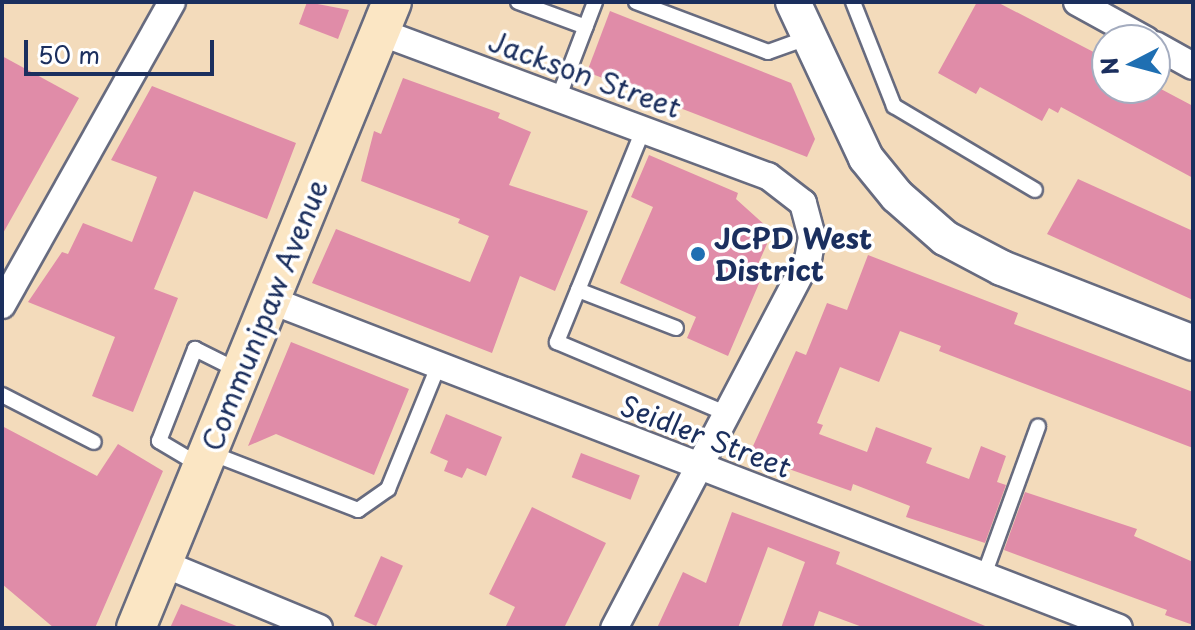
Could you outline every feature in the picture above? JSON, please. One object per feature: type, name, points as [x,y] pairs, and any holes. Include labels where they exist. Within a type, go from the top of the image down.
[{"type":"main road","name":"Communipaw Avenue","points":[[136,628],[386,17]]},
{"type":"street","points":[[2,305],[172,2]]},
{"type":"street","points":[[793,2],[807,38],[866,158],[897,196],[945,238],[1002,268],[1193,343]]},
{"type":"street","points":[[1077,2],[1117,24]]},
{"type":"street","name":"Jackson Street","points":[[386,17],[558,99],[768,176],[803,203],[812,237],[808,259],[614,628]]},
{"type":"street","points":[[1171,54],[1193,66]]},
{"type":"street","name":"Seidler Street","points":[[270,300],[1119,628]]},
{"type":"street","points":[[162,563],[319,628]]},
{"type":"lane","points":[[518,2],[586,27]]},
{"type":"lane","points":[[558,99],[595,2]]},
{"type":"lane","points":[[636,2],[768,52],[807,38]]},
{"type":"lane","points":[[853,2],[894,106],[1035,190]]},
{"type":"lane","points":[[643,130],[557,342],[725,413]]},
{"type":"lane","points":[[578,290],[676,328]]},
{"type":"lane","points":[[241,372],[195,349],[159,441],[358,510],[388,489],[439,364]]},
{"type":"lane","points":[[2,395],[94,442]]},
{"type":"lane","points":[[984,575],[1038,427]]},
{"type":"building","points":[[307,2],[349,10],[338,39],[299,24]]},
{"type":"building","points":[[977,2],[997,2],[1091,51],[1091,104],[1171,104],[1171,94],[1193,106],[1193,178],[1061,107],[1058,113],[1049,108],[1042,121],[980,87],[976,94],[938,73]]},
{"type":"building","points":[[610,11],[791,83],[815,139],[807,157],[587,72]]},
{"type":"building","points":[[2,56],[79,98],[2,235]]},
{"type":"building","points":[[403,78],[500,113],[498,118],[531,132],[509,185],[588,211],[555,291],[520,276],[492,353],[312,283],[336,229],[470,282],[489,236],[458,223],[460,219],[361,181],[374,131],[381,134]]},
{"type":"building","points":[[152,86],[296,143],[267,219],[194,191],[154,289],[178,298],[133,412],[92,396],[115,337],[28,302],[62,252],[68,254],[83,223],[132,242],[157,177],[111,160]]},
{"type":"building","name":"JCPD West District","points":[[649,155],[738,193],[736,199],[766,226],[767,244],[758,264],[766,267],[728,356],[687,338],[696,317],[620,283],[653,207],[631,197]]},
{"type":"building","points":[[1078,179],[1193,231],[1193,300],[1047,234]]},
{"type":"building","points":[[868,255],[1018,313],[1014,324],[1193,392],[1193,448],[939,351],[941,346],[900,331],[879,382],[840,367],[817,423],[823,425],[819,434],[867,452],[876,427],[932,448],[926,463],[969,479],[981,446],[1006,456],[997,482],[1006,485],[985,543],[906,517],[910,506],[853,484],[851,491],[749,455],[796,351],[806,355],[827,303],[847,310]]},
{"type":"building","points":[[291,342],[409,389],[374,475],[276,434],[248,446]]},
{"type":"building","points":[[446,414],[502,437],[486,476],[467,468],[462,478],[444,471],[448,461],[430,453]]},
{"type":"building","points":[[2,426],[97,476],[118,444],[163,471],[95,628],[54,628],[2,584]]},
{"type":"building","points":[[581,453],[640,476],[630,500],[572,477]]},
{"type":"building","points":[[1025,492],[1137,529],[1134,536],[1193,562],[1193,625],[1165,615],[1167,610],[1004,550]]},
{"type":"building","points":[[532,507],[606,543],[564,628],[505,628],[515,607],[489,594]]},
{"type":"building","points":[[732,512],[840,552],[836,564],[990,628],[865,628],[819,611],[813,628],[781,628],[805,562],[768,547],[738,628],[657,628],[683,572],[706,583]]},
{"type":"building","points":[[381,556],[403,566],[376,626],[354,616]]},
{"type":"building","points":[[181,604],[239,627],[239,628],[170,628]]},
{"type":"place","name":"JCPD West District","points":[[698,254]]}]
